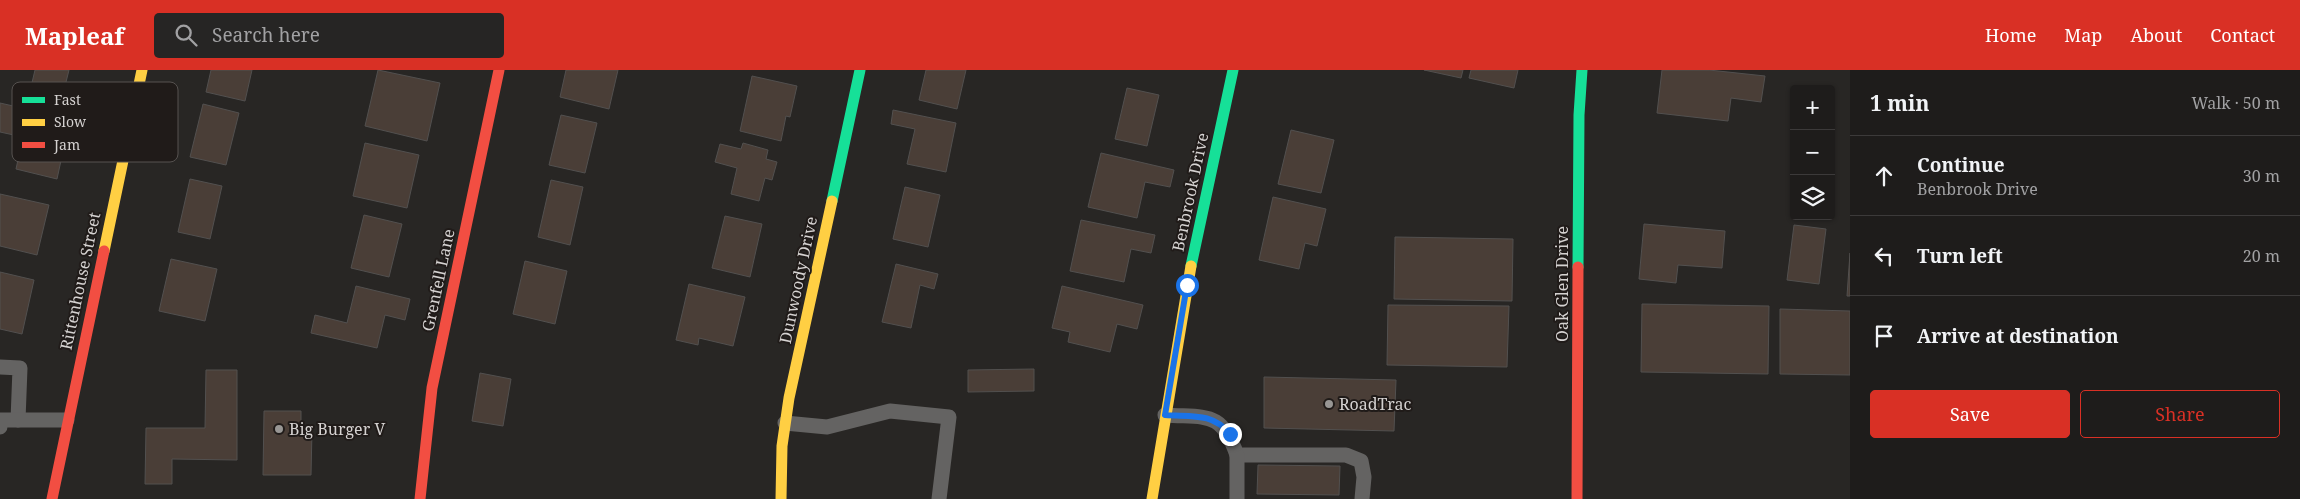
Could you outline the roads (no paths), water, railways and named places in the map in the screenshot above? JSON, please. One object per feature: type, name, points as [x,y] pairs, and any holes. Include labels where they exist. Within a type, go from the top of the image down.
[{"type":"street","name":"Grenfell Lane","points":[[420,499],[432,388],[499,70]]},
{"type":"street","name":"Dunwoody Drive","points":[[781,499],[782,446],[786,423],[860,70]]},
{"type":"street","name":"Benbrook Drive","points":[[1152,499],[1187,285],[1233,70]]},
{"type":"street","name":"Oak Glen Drive","points":[[1577,499],[1579,124],[1582,70]]},
{"type":"street","name":"Rittenhouse Street","points":[[52,499],[122,162]]},
{"type":"lane","points":[[0,367],[20,368],[18,420]]},
{"type":"lane","points":[[786,423],[827,427],[890,411],[949,417],[938,499]]},
{"type":"lane","points":[[1165,415],[1212,418],[1230,434],[1237,455],[1237,499]]},
{"type":"lane","points":[[0,427],[0,420],[67,420]]},
{"type":"lane","points":[[1237,455],[1346,455],[1360,461],[1364,477],[1362,499]]},
{"type":"place","name":"RoadTrac","points":[[1329,404]]},
{"type":"place","name":"Big Burger V","points":[[279,429]]}]
